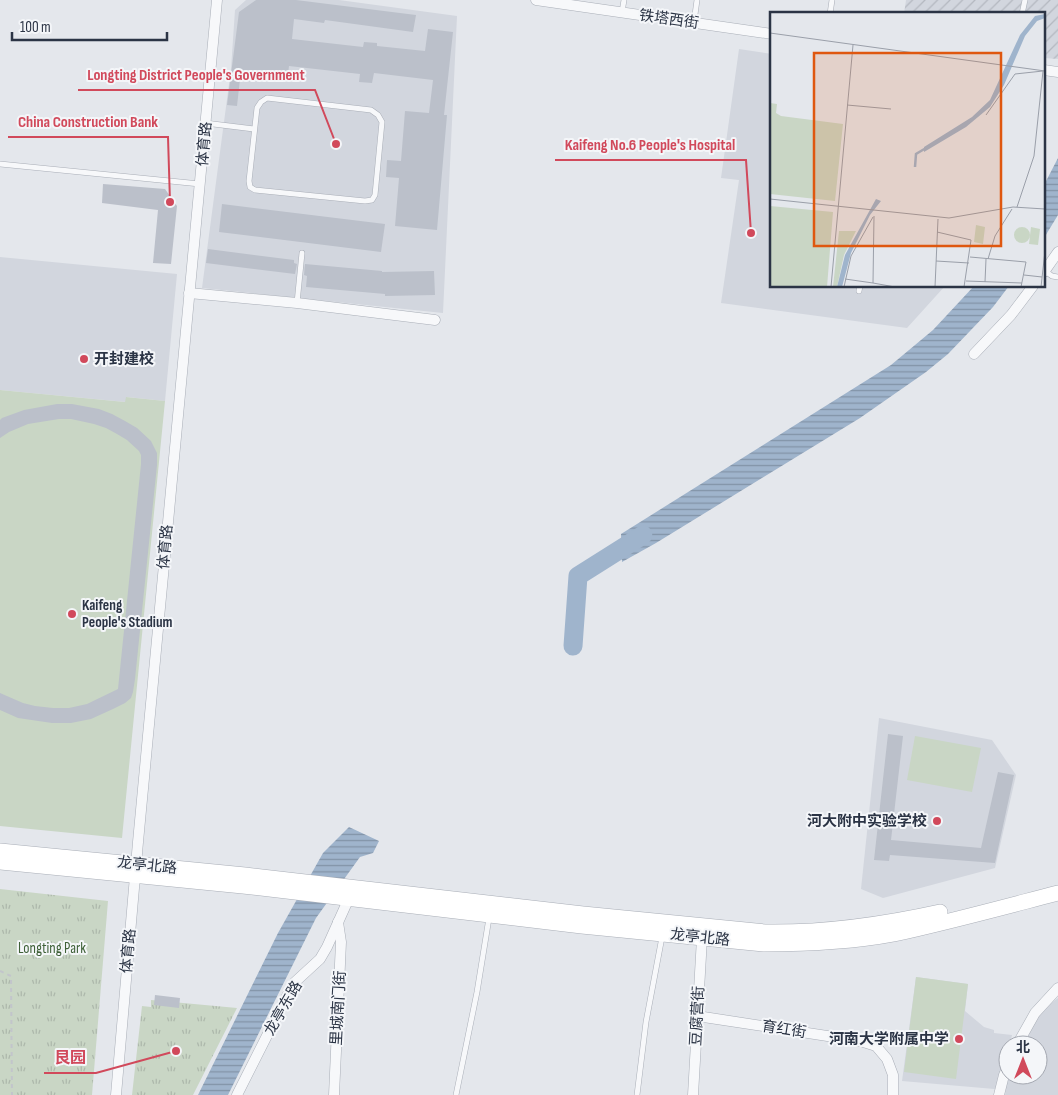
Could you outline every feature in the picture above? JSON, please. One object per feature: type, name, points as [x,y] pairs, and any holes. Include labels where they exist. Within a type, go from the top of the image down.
[{"type":"main road","name":"龙亭北路","points":[[0,851],[135,870],[293,886],[490,915],[764,944],[832,942],[893,934],[1058,893]]},
{"type":"main road","name":"龙亭北路","points":[[0,862],[135,870]]},
{"type":"main road","name":"龙亭北路","points":[[344,894],[583,914],[765,932],[787,932],[831,930],[891,923],[971,906],[1058,882]]},
{"type":"street","name":"体育路","points":[[116,1095],[135,870],[217,0]]},
{"type":"street","name":"铁塔西街","points":[[536,0],[770,34]]},
{"type":"street","points":[[1046,270],[1058,252]]},
{"type":"street","points":[[974,354],[1011,315],[1031,288]]},
{"type":"street","points":[[189,293],[297,303],[435,320]]},
{"type":"street","name":"龙亭东路","points":[[237,1095],[295,982],[320,958],[327,947],[338,922],[344,894]]},
{"type":"street","name":"里城南门街","points":[[334,1095],[342,942],[338,922]]},
{"type":"street","name":"豆腐营街","points":[[692,1095],[702,938]]},
{"type":"street","points":[[1023,1035],[1035,1013],[1058,988]]},
{"type":"street","name":"育红街","points":[[697,1016],[860,1041],[876,1046],[887,1059],[893,1075],[893,1095]]},
{"type":"lane","points":[[622,12],[624,0]]},
{"type":"lane","points":[[694,22],[697,0]]},
{"type":"lane","points":[[267,98],[371,110],[378,115],[382,122],[375,195],[372,200],[365,201],[255,190],[250,187],[249,181],[254,129],[257,108],[267,98]]},
{"type":"lane","points":[[205,123],[254,129]]},
{"type":"lane","points":[[0,164],[200,184]]},
{"type":"lane","points":[[297,303],[302,253]]},
{"type":"lane","points":[[1046,273],[1058,277]]},
{"type":"lane","points":[[456,1095],[490,915]]},
{"type":"lane","points":[[637,1095],[646,1022],[662,934]]},
{"type":"path","points":[[0,971],[10,976],[12,1095]]},
{"type":"shaded area","points":[[246,0],[339,0],[457,16],[443,313],[202,288],[231,69],[235,10]]},
{"type":"shaded area","points":[[906,0],[1058,0],[1058,59],[1046,58],[1046,12],[904,12]]},
{"type":"shaded area","points":[[739,49],[770,54],[770,288],[943,288],[907,328],[721,303],[739,180],[721,178]]},
{"type":"shaded area","name":"开封建校","points":[[0,257],[177,274],[165,401],[127,397],[126,402],[0,390]]},
{"type":"shaded area","name":"河大附中实验学校","points":[[879,718],[992,740],[1016,775],[995,868],[883,898],[861,889]]},
{"type":"shaded area","name":"河南大学附属中学","points":[[916,977],[968,984],[965,1011],[984,1027],[994,1030],[994,1033],[1012,1035],[998,1035],[998,1085],[1048,1085],[1048,1035],[1029,1035],[1033,1023],[1047,1006],[1058,998],[1058,1095],[1005,1095],[1006,1090],[902,1081]]},
{"type":"green space","name":"Kaifeng People's Stadium","points":[[0,390],[125,402],[126,397],[165,401],[122,838],[0,826]]},
{"type":"green space","points":[[915,736],[981,748],[972,792],[907,780]]},
{"type":"green space","name":"Longting Park","points":[[0,889],[108,901],[92,1095],[0,1095]]},
{"type":"green space","points":[[916,977],[968,984],[956,1079],[904,1072]]},
{"type":"green space","points":[[151,1000],[237,1008],[193,1095],[132,1095],[142,1006],[151,1007]]},
{"type":"water","points":[[1058,158],[1058,215],[1046,235],[1046,181]]},
{"type":"water","points":[[972,288],[1007,288],[993,307],[948,354],[926,372],[860,418],[622,562],[621,534],[891,365],[933,330]]},
{"type":"water","points":[[349,827],[379,841],[373,853],[360,857],[316,918],[228,1095],[198,1095],[278,933],[323,853]]},
{"type":"building","points":[[256,0],[296,0],[416,15],[413,32],[325,20],[324,23],[294,19],[292,39],[363,47],[364,42],[377,43],[377,46],[425,51],[428,29],[453,32],[444,115],[447,115],[437,230],[395,226],[399,178],[386,177],[387,160],[401,161],[405,111],[429,113],[433,80],[374,73],[372,83],[359,82],[360,74],[289,66],[288,74],[241,70],[237,106],[227,105],[239,12]]},
{"type":"building","points":[[103,184],[165,189],[177,206],[171,264],[153,263],[158,210],[102,203]]},
{"type":"building","points":[[222,204],[385,224],[381,252],[219,232]]},
{"type":"building","points":[[208,249],[294,260],[294,263],[297,264],[295,274],[206,263]]},
{"type":"building","points":[[305,264],[382,272],[434,271],[435,295],[385,296],[385,294],[306,287]]},
{"type":"building","points":[[57,404],[72,404],[99,409],[112,414],[137,428],[151,441],[157,453],[133,692],[131,698],[113,709],[91,719],[71,723],[52,723],[18,718],[0,710],[0,693],[35,706],[69,708],[87,704],[118,689],[141,455],[127,440],[106,428],[71,419],[28,424],[0,438],[0,420],[2,418],[24,410]]},
{"type":"building","points":[[888,734],[903,736],[891,840],[981,848],[998,772],[1014,775],[995,863],[890,855],[889,861],[874,860]]},
{"type":"building","points":[[155,995],[180,998],[179,1008],[154,1005]]},
{"type":"waterway","points":[[573,646],[578,576],[643,535]]},
{"type":"place","name":"Longting District People's Government","points":[[336,144]]},
{"type":"place","name":"China Construction Bank","points":[[170,202]]},
{"type":"place","name":"Kaifeng No.6 People's Hospital","points":[[751,233]]},
{"type":"place","name":"开封建校","points":[[84,359]]},
{"type":"place","name":"Kaifeng People's Stadium","points":[[72,614]]},
{"type":"place","name":"河大附中实验学校","points":[[937,821]]},
{"type":"place","name":"河南大学附属中学","points":[[959,1039]]},
{"type":"place","name":"艮园","points":[[176,1051]]}]
